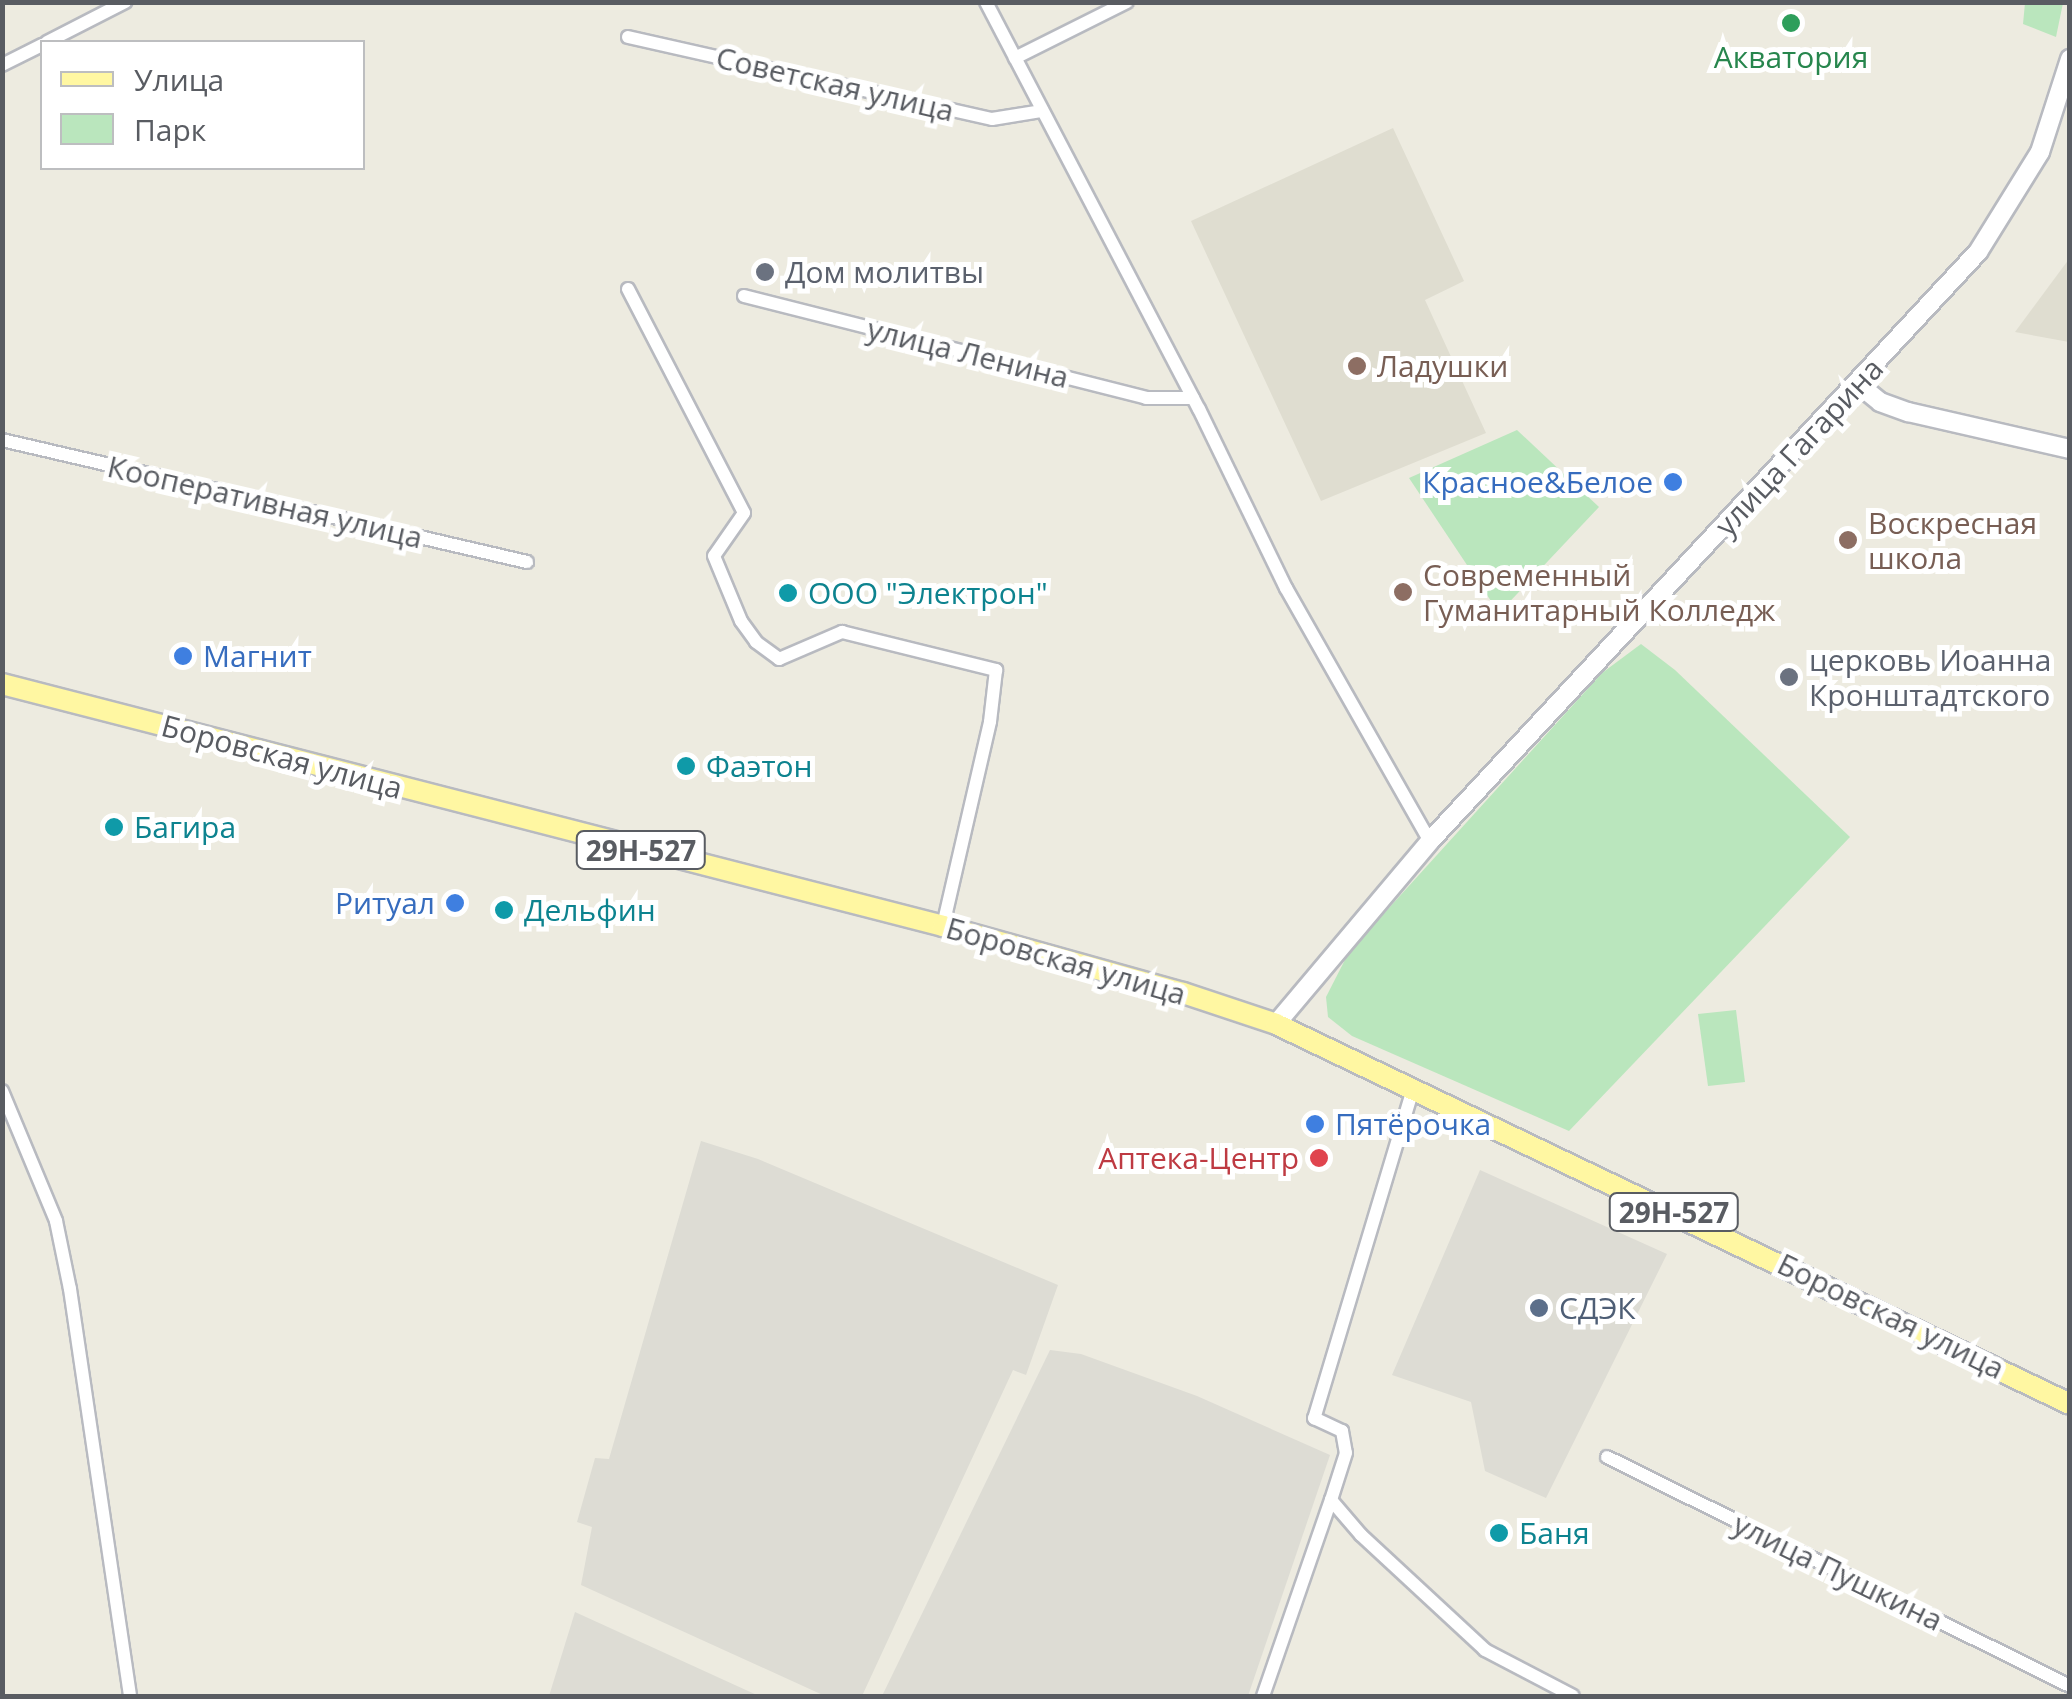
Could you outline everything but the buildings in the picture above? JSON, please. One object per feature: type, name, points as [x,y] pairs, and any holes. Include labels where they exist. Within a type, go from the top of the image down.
[{"type":"main road","name":"Боровская улица","points":[[2,684],[943,926],[1276,1024],[2070,1404]]},
{"type":"street","points":[[53,40],[125,2]]},
{"type":"street","points":[[986,2],[1193,398],[1286,588],[1430,841]]},
{"type":"street","points":[[1015,58],[1128,2]]},
{"type":"street","name":"Советская улица","points":[[628,38],[992,119],[1042,111]]},
{"type":"street","points":[[2,65],[40,46]]},
{"type":"street","name":"улица Гагарина","points":[[1276,1024],[1430,841],[1966,265],[2002,218],[2040,152],[2070,59]]},
{"type":"street","points":[[628,289],[744,512],[714,556],[741,622],[756,642],[779,659],[842,632],[996,670],[990,722],[943,926]]},
{"type":"street","name":"улица Ленина","points":[[744,296],[1146,398],[1193,398]]},
{"type":"street","points":[[1858,384],[1880,402],[1908,412],[2070,449]]},
{"type":"street","name":"Кооперативная улица","points":[[2,440],[527,562]]},
{"type":"street","points":[[1263,1696],[1346,1453],[1342,1431],[1314,1418],[1412,1089]]},
{"type":"street","points":[[2,1092],[56,1221],[70,1289],[130,1696]]},
{"type":"street","name":"улица Пушкина","points":[[1608,1457],[2070,1686]]},
{"type":"street","points":[[1330,1500],[1361,1535],[1485,1650],[1572,1696]]},
{"type":"shaded area","name":"Ладушки","points":[[1393,128],[1464,281],[1425,300],[1486,433],[1321,501],[1191,221]]},
{"type":"shaded area","points":[[2069,259],[2069,342],[2015,332]]},
{"type":"shaded area","points":[[701,1141],[758,1159],[1058,1285],[1026,1375],[1013,1370],[862,1696],[825,1696],[581,1585],[592,1527],[577,1522],[595,1458],[609,1459]]},
{"type":"shaded area","points":[[1480,1170],[1667,1254],[1546,1498],[1485,1471],[1471,1402],[1392,1375]]},
{"type":"shaded area","points":[[1050,1350],[1081,1354],[1197,1396],[1330,1455],[1248,1696],[882,1696]]},
{"type":"shaded area","points":[[575,1612],[759,1696],[549,1696]]},
{"type":"green space","points":[[2025,3],[2063,3],[2056,37],[2023,24]]},
{"type":"green space","points":[[1517,430],[1599,507],[1499,613],[1409,478]]},
{"type":"green space","points":[[1641,644],[1675,670],[1850,837],[1569,1131],[1352,1036],[1328,1017],[1326,997],[1349,952],[1602,673]]},
{"type":"green space","points":[[1736,1010],[1745,1082],[1708,1086],[1698,1014]]},
{"type":"place","name":"Акватория","points":[[1791,23]]},
{"type":"place","name":"Дом молитвы","points":[[765,272]]},
{"type":"place","name":"Ладушки","points":[[1357,366]]},
{"type":"place","name":"Красное&Белое","points":[[1673,482]]},
{"type":"place","name":"Воскресная школа","points":[[1848,540]]},
{"type":"place","name":"Современный Гуманитарный Колледж","points":[[1403,592]]},
{"type":"place","name":"ООО \"Электрон\"","points":[[788,593]]},
{"type":"place","name":"Магнит","points":[[183,656]]},
{"type":"place","name":"церковь Иоанна Кронштадтского","points":[[1789,677]]},
{"type":"place","name":"Фаэтон","points":[[686,766]]},
{"type":"place","name":"Багира","points":[[114,827]]},
{"type":"place","name":"Ритуал","points":[[455,903]]},
{"type":"place","name":"Дельфин","points":[[504,910]]},
{"type":"place","name":"Пятёрочка","points":[[1315,1124]]},
{"type":"place","name":"Аптека-Центр","points":[[1319,1158]]},
{"type":"place","name":"СДЭК","points":[[1539,1308]]},
{"type":"place","name":"Баня","points":[[1499,1533]]}]
